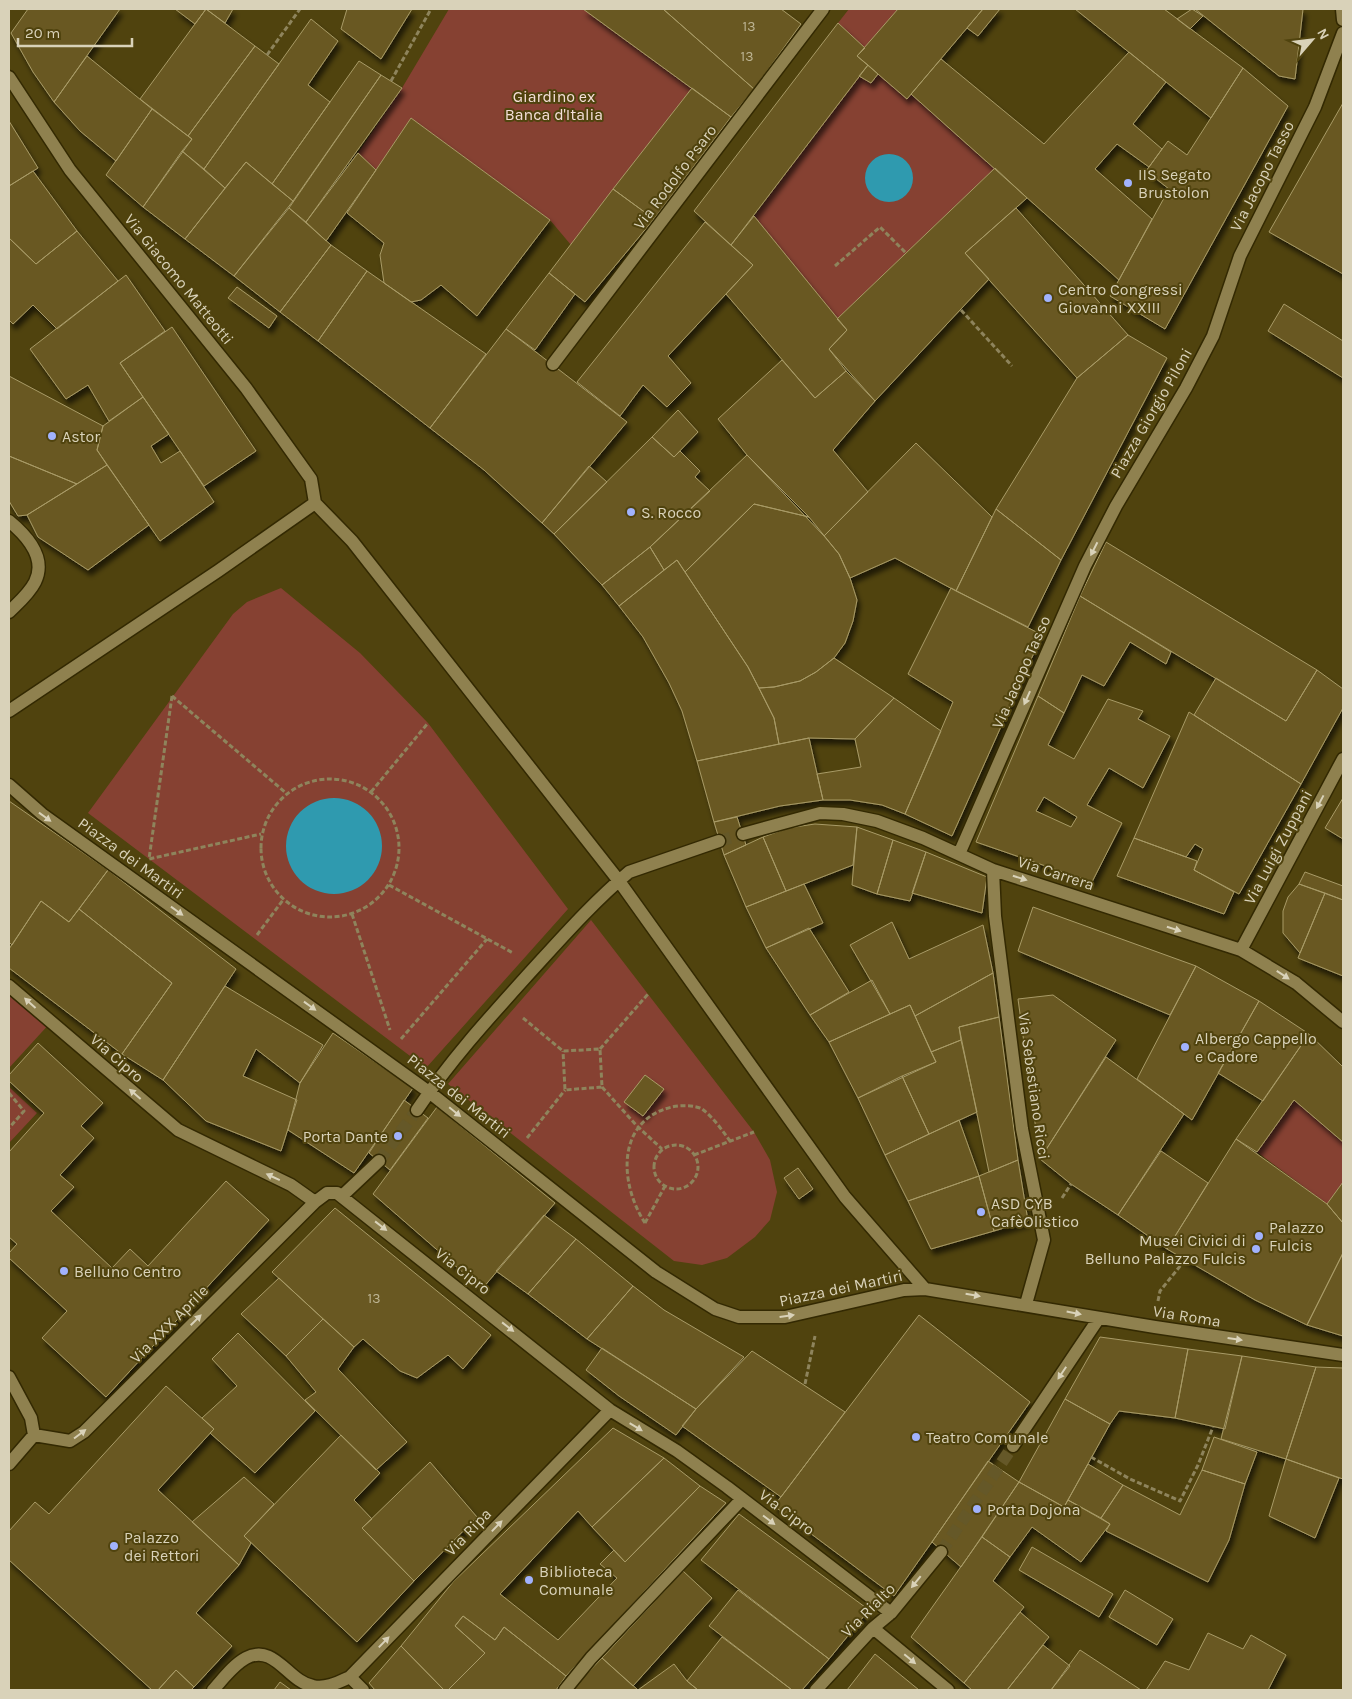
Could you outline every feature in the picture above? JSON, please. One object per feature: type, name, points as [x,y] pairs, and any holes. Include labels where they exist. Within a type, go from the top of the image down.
[{"type":"street","name":"Via Rodolfo Psaro","points":[[553,364],[823,9]]},
{"type":"street","points":[[1342,9],[1343,20]]},
{"type":"street","name":"Via Jacopo Tasso","points":[[1213,336],[1240,256],[1315,107],[1343,33]]},
{"type":"street","name":"Via Giacomo Matteotti","points":[[9,77],[70,170],[246,388],[311,479],[315,503]]},
{"type":"street","name":"Piazza Giorgio Piloni","points":[[1116,506],[1186,388],[1213,336]]},
{"type":"street","points":[[9,711],[218,572],[315,503],[352,541],[619,880],[845,1197],[925,1289]]},
{"type":"street","name":"Via Jacopo Tasso","points":[[958,854],[1085,566],[1116,506]]},
{"type":"street","points":[[9,522],[22,532],[31,543],[37,557],[38,570],[36,581],[30,591],[9,612]]},
{"type":"street","name":"Via Luigi Zuppani","points":[[1241,950],[1343,758]]},
{"type":"street","name":"Piazza dei Martiri","points":[[9,785],[42,814],[429,1092],[656,1272],[708,1304],[739,1317],[785,1317],[904,1290],[925,1289],[1026,1304]]},
{"type":"street","name":"Via Carrera","points":[[743,834],[820,813],[843,814],[877,821],[994,870],[1241,950],[1296,983],[1343,1022]]},
{"type":"street","points":[[417,1110],[464,1046],[577,919],[619,880],[629,872],[720,841]]},
{"type":"street","name":"Via Sebastiano Ricci","points":[[994,870],[995,916],[1022,1129],[1044,1240],[1026,1304]]},
{"type":"street","name":"Via Cipro","points":[[9,986],[178,1130],[291,1185],[315,1202]]},
{"type":"street","points":[[315,1202],[327,1193],[342,1196],[379,1161]]},
{"type":"street","name":"Via Cipro","points":[[342,1196],[610,1410],[677,1451],[891,1613]]},
{"type":"street","name":"Via XXX Aprile","points":[[34,1435],[70,1442],[84,1432],[315,1202]]},
{"type":"street","name":"Via Roma","points":[[1026,1304],[1099,1318],[1343,1355]]},
{"type":"street","points":[[1013,1446],[1099,1318]]},
{"type":"street","points":[[9,1377],[31,1418],[34,1435],[9,1464]]},
{"type":"street","name":"Via Ripa","points":[[350,1677],[610,1410]]},
{"type":"street","points":[[565,1690],[616,1631],[742,1499]]},
{"type":"street","name":"Via Rialto","points":[[816,1690],[873,1628],[891,1613],[941,1552]]},
{"type":"street","points":[[873,1628],[948,1690]]},
{"type":"street","points":[[212,1690],[238,1664],[254,1655],[264,1655],[272,1658],[294,1676],[313,1686],[324,1687],[350,1677],[363,1690]]},
{"type":"path","points":[[267,55],[300,9]]},
{"type":"path","points":[[391,81],[431,9]]},
{"type":"path","points":[[836,266],[880,227],[906,253]]},
{"type":"path","points":[[961,310],[1012,366]]},
{"type":"path","points":[[261,834],[149,859],[172,696],[286,793]]},
{"type":"path","points":[[371,792],[428,723]]},
{"type":"path","points":[[329,778],[351,781],[371,792],[386,806],[396,825],[400,845],[397,866],[389,885],[373,903],[352,914],[328,918],[304,913],[283,900],[268,881],[261,858],[261,834],[270,811],[286,793],[306,782],[329,778]]},
{"type":"path","points":[[389,885],[537,964]]},
{"type":"path","points":[[254,938],[283,900]]},
{"type":"path","points":[[352,914],[392,1036]]},
{"type":"path","points":[[395,1045],[487,939]]},
{"type":"path","points":[[648,994],[600,1049],[602,1088],[662,1149]]},
{"type":"path","points":[[503,1002],[563,1051],[600,1049]]},
{"type":"path","points":[[523,1143],[565,1090],[563,1051]]},
{"type":"path","points":[[565,1090],[602,1088]]},
{"type":"path","points":[[9,1093],[24,1111],[9,1128]]},
{"type":"path","points":[[645,1222],[637,1210],[629,1187],[627,1166],[629,1146],[638,1126],[660,1110],[679,1105],[700,1108],[718,1125],[730,1141]]},
{"type":"path","points":[[694,1155],[754,1132]]},
{"type":"path","points":[[676,1145],[683,1146],[694,1155],[698,1169],[692,1182],[679,1189],[665,1186],[656,1175],[654,1161],[662,1149],[676,1145]]},
{"type":"path","points":[[642,1228],[665,1186]]},
{"type":"path","points":[[805,1384],[820,1310]]},
{"type":"path","points":[[1091,1457],[1130,1479],[1180,1501],[1198,1465],[1212,1427]]},
{"type":"green space","name":"Giardino ex Banca d'Italia","points":[[449,9],[583,9],[692,88],[571,245],[550,220],[411,118],[376,170],[358,153],[402,88]]},
{"type":"green space","points":[[849,9],[898,9],[865,48],[838,23]]},
{"type":"green space","points":[[878,74],[911,94],[995,168],[837,319],[754,216],[859,76],[871,83]]},
{"type":"green space","points":[[281,588],[360,653],[428,723],[568,909],[426,1068],[88,813],[233,614],[247,602]]},
{"type":"green space","points":[[591,920],[754,1132],[770,1160],[777,1192],[770,1220],[755,1237],[727,1258],[702,1265],[674,1261],[448,1084]]},
{"type":"green space","points":[[9,986],[51,1022],[9,1068]]},
{"type":"green space","points":[[9,1087],[37,1113],[9,1143]]},
{"type":"green space","points":[[1294,1100],[1343,1142],[1343,1182],[1327,1204],[1257,1152]]},
{"type":"water","points":[[889,154],[898,156],[906,161],[911,169],[913,178],[911,187],[906,195],[898,200],[889,202],[880,200],[872,195],[867,187],[865,178],[867,169],[872,161],[880,156]]},
{"type":"water","points":[[334,798],[352,802],[368,812],[378,828],[382,846],[378,864],[368,880],[352,890],[334,894],[316,890],[300,880],[290,864],[286,846],[290,828],[300,812],[316,802]]},
{"type":"building","points":[[28,9],[120,9],[54,102],[33,72],[11,33]]},
{"type":"building","points":[[175,9],[206,9],[195,24]]},
{"type":"building","points":[[206,9],[255,46],[188,136],[140,99]]},
{"type":"building","points":[[206,9],[233,9],[225,23]]},
{"type":"building","points":[[347,9],[412,9],[381,59],[341,29]]},
{"type":"building","points":[[583,9],[663,9],[754,89],[731,117]]},
{"type":"building","points":[[663,9],[781,9],[801,24],[754,89]]},
{"type":"building","points":[[898,9],[983,9],[907,99],[857,56]]},
{"type":"building","points":[[983,9],[1000,9],[978,36],[967,28]]},
{"type":"building","points":[[1075,9],[1164,9],[1243,68],[1211,118]]},
{"type":"building","points":[[1192,9],[1203,16],[1190,29],[1177,19]]},
{"type":"building","points":[[1195,9],[1303,9],[1295,79],[1279,76]]},
{"type":"building","points":[[311,19],[338,41],[308,85],[330,102],[272,184],[246,162],[225,188],[204,169]]},
{"type":"building","points":[[838,23],[865,48],[857,56],[868,65],[731,245],[694,211]]},
{"type":"building","points":[[255,46],[279,64],[204,169],[182,151],[192,139],[188,136]]},
{"type":"building","points":[[1129,52],[1166,82],[1133,124],[1162,149],[1149,167],[1117,144],[1095,169],[1152,219],[1119,280],[911,94],[941,59],[1044,144]]},
{"type":"building","points":[[87,56],[152,109],[116,161],[80,131],[54,102]]},
{"type":"building","points":[[359,61],[381,75],[293,201],[272,184]]},
{"type":"building","points":[[868,65],[878,74],[871,83],[859,76]]},
{"type":"building","points":[[1243,68],[1288,106],[1165,329],[1110,296],[1169,189],[1146,171],[1168,141],[1187,155]]},
{"type":"building","points":[[381,75],[402,88],[306,222],[289,208]]},
{"type":"building","points":[[692,88],[731,117],[654,219],[613,189]]},
{"type":"building","points":[[1343,103],[1343,274],[1269,232]]},
{"type":"building","points":[[152,109],[192,139],[143,207],[106,175]]},
{"type":"building","points":[[411,118],[550,220],[477,316],[441,285],[421,300],[411,302],[384,283],[380,255],[384,243],[347,213]]},
{"type":"building","points":[[9,121],[38,168],[9,186]]},
{"type":"building","points":[[182,151],[225,188],[185,239],[143,207]]},
{"type":"building","points":[[358,153],[376,170],[326,241],[306,222]]},
{"type":"building","points":[[246,162],[293,201],[234,276],[185,239]]},
{"type":"building","points":[[995,168],[1027,198],[965,253],[989,279],[875,401],[829,349],[847,330],[837,319]]},
{"type":"building","points":[[33,171],[77,231],[36,264],[9,238],[9,186]]},
{"type":"building","points":[[613,189],[654,219],[585,302],[549,273]]},
{"type":"building","points":[[289,208],[331,245],[280,312],[234,276]]},
{"type":"building","points":[[1016,208],[1128,335],[1077,378],[965,253]]},
{"type":"building","points":[[754,216],[847,330],[829,349],[846,371],[815,398],[726,294],[753,265],[731,245]]},
{"type":"building","points":[[705,222],[753,265],[668,356],[691,383],[667,407],[643,385],[620,416],[577,382]]},
{"type":"building","points":[[77,231],[118,281],[57,329],[33,305],[13,324],[9,320],[9,238],[36,264]]},
{"type":"building","points":[[331,245],[367,271],[318,341],[280,312]]},
{"type":"building","points":[[367,271],[486,354],[430,428],[318,341]]},
{"type":"building","points":[[549,273],[575,294],[535,350],[506,329]]},
{"type":"building","points":[[126,275],[165,331],[120,363],[143,397],[109,421],[88,385],[66,399],[30,349]]},
{"type":"building","points":[[237,287],[277,316],[269,328],[228,298]]},
{"type":"building","points":[[1284,304],[1343,341],[1343,378],[1268,331]]},
{"type":"building","points":[[172,327],[256,451],[204,486],[120,363]]},
{"type":"building","points":[[506,329],[627,422],[542,523],[484,470],[430,428]]},
{"type":"building","points":[[1128,335],[1167,358],[1061,560],[996,509],[1077,378]]},
{"type":"building","points":[[782,360],[815,398],[846,371],[875,401],[833,450],[868,492],[824,536],[747,455],[718,419]]},
{"type":"building","points":[[9,376],[103,426],[97,450],[107,465],[77,484],[9,456]]},
{"type":"building","points":[[143,397],[169,434],[151,446],[161,463],[180,451],[214,502],[160,541],[97,450],[103,426]]},
{"type":"building","points":[[678,410],[698,432],[674,457],[652,437]]},
{"type":"building","name":"S. Rocco","points":[[652,437],[674,457],[680,451],[700,471],[695,477],[710,491],[650,547],[602,585],[554,534]]},
{"type":"building","points":[[916,443],[992,517],[956,591],[895,558],[850,578],[839,554],[824,536]]},
{"type":"building","points":[[747,455],[809,517],[754,504],[685,572],[677,560],[664,570],[650,547]]},
{"type":"building","points":[[9,456],[77,484],[27,515],[18,516],[9,501]]},
{"type":"building","points":[[107,465],[149,525],[88,570],[38,537],[27,515]]},
{"type":"building","points":[[589,466],[607,482],[554,534],[542,523]]},
{"type":"building","points":[[754,504],[809,517],[839,554],[857,600],[853,621],[845,643],[834,658],[816,672],[800,681],[774,687],[759,688],[748,667],[685,572]]},
{"type":"building","points":[[996,509],[1061,560],[1028,627],[956,591]]},
{"type":"building","points":[[1106,542],[1317,670],[1286,721],[1080,596]]},
{"type":"building","points":[[650,547],[664,570],[619,606],[602,585]]},
{"type":"building","points":[[677,560],[748,667],[774,718],[779,744],[697,761],[682,711],[669,683],[643,637],[619,606]]},
{"type":"building","points":[[951,588],[1042,635],[952,836],[905,814],[953,702],[908,674]]},
{"type":"building","points":[[1080,596],[1171,652],[1166,664],[1130,642],[1104,686],[1082,675],[1064,713],[1038,696]]},
{"type":"building","points":[[834,658],[894,698],[855,739],[809,738],[779,744],[774,718],[759,688],[774,687],[800,681],[816,672]]},
{"type":"building","points":[[1317,670],[1343,689],[1343,708],[1301,784],[1194,715],[1216,678],[1286,721]]},
{"type":"building","points":[[1038,696],[1064,713],[1048,745],[1074,759],[1108,699],[1143,711],[1138,719],[1170,736],[1143,788],[1109,768],[1087,805],[1122,823],[1092,882],[976,842]],"holes":[[[1044,797],[1077,817],[1071,827],[1036,811]]]},
{"type":"building","points":[[894,698],[941,731],[905,814],[882,805],[850,800],[823,800],[817,774],[861,767],[855,739]]},
{"type":"building","points":[[1189,712],[1301,784],[1239,894],[1194,870],[1203,849],[1195,844],[1186,857],[1134,838]]},
{"type":"building","points":[[809,738],[823,800],[780,806],[714,822],[697,761]]},
{"type":"building","points":[[1343,798],[1343,839],[1325,828]]},
{"type":"building","points":[[9,801],[108,870],[69,922],[41,901],[12,945],[9,942]]},
{"type":"building","points":[[737,817],[746,845],[724,855],[714,822]]},
{"type":"building","points":[[815,824],[857,827],[853,865],[786,891],[763,837],[788,828]]},
{"type":"building","points":[[857,827],[893,840],[877,894],[852,885]]},
{"type":"building","points":[[763,837],[786,891],[746,907],[724,855]]},
{"type":"building","points":[[1134,838],[1197,861],[1194,870],[1234,892],[1224,914],[1117,876]]},
{"type":"building","points":[[893,840],[926,852],[910,901],[877,894]]},
{"type":"building","points":[[926,852],[987,877],[982,913],[912,893]]},
{"type":"building","points":[[108,870],[236,969],[163,1080],[122,1054],[172,983],[79,909]]},
{"type":"building","points":[[1305,872],[1343,886],[1343,900],[1299,884]]},
{"type":"building","points":[[804,884],[823,923],[766,948],[746,907]]},
{"type":"building","points":[[1299,884],[1325,893],[1300,953],[1283,933],[1283,911],[1288,897]]},
{"type":"building","points":[[1325,893],[1343,900],[1343,976],[1298,958]]},
{"type":"building","points":[[41,901],[69,922],[79,909],[172,983],[122,1054],[9,968],[9,949]]},
{"type":"building","points":[[1033,907],[1196,966],[1170,1015],[1018,951]]},
{"type":"building","points":[[892,922],[909,959],[983,925],[993,973],[915,1016],[910,1005],[890,1014],[850,945]]},
{"type":"building","points":[[809,928],[849,992],[810,1015],[766,948]]},
{"type":"building","points":[[1196,966],[1259,1001],[1192,1120],[1137,1079]]},
{"type":"building","points":[[993,973],[999,1017],[959,1027],[961,1040],[931,1052],[915,1016]]},
{"type":"building","points":[[872,980],[890,1014],[829,1042],[810,1015]]},
{"type":"building","points":[[225,986],[323,1045],[300,1083],[256,1049],[243,1076],[297,1100],[281,1151],[206,1121],[163,1080]]},
{"type":"building","points":[[1053,995],[1116,1040],[1040,1159],[1018,999]]},
{"type":"building","points":[[1259,1001],[1309,1034],[1263,1101],[1218,1073]]},
{"type":"building","points":[[910,1005],[936,1062],[858,1098],[829,1042]]},
{"type":"building","points":[[999,1017],[1018,1160],[989,1172],[959,1027]]},
{"type":"building","points":[[333,1033],[413,1088],[354,1173],[288,1130],[300,1083]]},
{"type":"building","points":[[1309,1034],[1343,1067],[1343,1142],[1294,1100],[1257,1152],[1236,1139]]},
{"type":"building","points":[[961,1040],[977,1112],[929,1134],[902,1076],[936,1062],[931,1052]]},
{"type":"building","points":[[38,1043],[103,1103],[81,1126],[94,1138],[60,1175],[74,1187],[51,1211],[112,1268],[130,1249],[148,1266],[226,1181],[269,1220],[106,1397],[42,1338],[67,1311],[9,1258],[9,1253],[17,1244],[9,1237],[9,1152],[44,1113],[9,1081],[9,1075]]},
{"type":"building","points":[[1106,1057],[1184,1114],[1118,1215],[1071,1184],[1040,1159]]},
{"type":"building","points":[[645,1075],[664,1089],[643,1116],[624,1102]]},
{"type":"building","points":[[902,1076],[929,1134],[885,1155],[858,1098]]},
{"type":"building","name":"Porta Dante","points":[[404,1100],[428,1118],[390,1170],[369,1153]]},
{"type":"building","points":[[437,1107],[555,1203],[482,1289],[373,1194]]},
{"type":"building","points":[[959,1120],[979,1176],[908,1201],[885,1155]]},
{"type":"building","name":"Palazzo Fulcis","points":[[1236,1139],[1327,1204],[1343,1223],[1343,1253],[1307,1325],[1255,1300],[1167,1249]]},
{"type":"building","points":[[1161,1151],[1208,1183],[1167,1249],[1118,1215]]},
{"type":"building","points":[[1018,1160],[1028,1221],[994,1231],[979,1176]]},
{"type":"building","points":[[798,1168],[813,1189],[799,1199],[784,1178]]},
{"type":"building","points":[[979,1176],[994,1231],[931,1249],[908,1201]]},
{"type":"building","points":[[1343,1182],[1343,1223],[1327,1204]]},
{"type":"building","points":[[335,1208],[491,1335],[463,1369],[448,1355],[417,1378],[400,1371],[363,1339],[354,1347],[272,1272]]},
{"type":"building","points":[[544,1215],[576,1239],[528,1294],[496,1271]]},
{"type":"building","points":[[576,1239],[633,1286],[587,1339],[528,1294]]},
{"type":"building","points":[[1343,1253],[1343,1336],[1307,1325]]},
{"type":"building","points":[[279,1278],[323,1319],[286,1356],[241,1314]]},
{"type":"building","points":[[633,1286],[664,1310],[744,1357],[696,1409],[587,1339]]},
{"type":"building","name":"Teatro Comunale","points":[[919,1315],[1030,1402],[894,1596],[774,1506]]},
{"type":"building","points":[[323,1319],[354,1347],[338,1369],[407,1442],[376,1470],[305,1400],[316,1392],[286,1356]]},
{"type":"building","points":[[238,1333],[315,1411],[255,1473],[210,1433],[214,1429],[202,1418],[237,1386],[212,1359]]},
{"type":"building","points":[[1100,1337],[1188,1349],[1175,1418],[1119,1411],[1110,1424],[1065,1399]]},
{"type":"building","points":[[602,1348],[696,1409],[676,1435],[619,1396],[586,1370]]},
{"type":"building","points":[[1188,1349],[1242,1356],[1225,1429],[1175,1418]]},
{"type":"building","points":[[752,1351],[845,1412],[781,1497],[682,1426]]},
{"type":"building","points":[[1242,1356],[1316,1367],[1286,1459],[1221,1439]]},
{"type":"building","points":[[1316,1367],[1343,1368],[1343,1479],[1286,1459]]},
{"type":"building","name":"Palazzo dei Rettori","points":[[166,1386],[214,1429],[158,1490],[239,1565],[196,1613],[232,1646],[194,1687],[176,1670],[158,1690],[152,1690],[9,1560],[9,1531],[35,1502],[49,1514]]},
{"type":"building","points":[[1065,1399],[1110,1424],[1064,1507],[1019,1482]]},
{"type":"building","points":[[613,1428],[664,1458],[592,1527],[578,1511],[500,1594],[558,1640],[617,1578],[600,1564],[614,1550],[625,1562],[700,1486],[726,1503],[566,1676],[504,1627],[495,1640],[463,1616],[455,1626],[485,1653],[448,1690],[444,1690],[401,1646],[453,1582]]},
{"type":"building","points":[[341,1435],[380,1473],[354,1500],[372,1519],[362,1528],[414,1581],[357,1642],[244,1536]]},
{"type":"building","points":[[1214,1437],[1257,1452],[1245,1484],[1202,1470]]},
{"type":"building","points":[[664,1458],[700,1486],[625,1562],[592,1527]]},
{"type":"building","points":[[1286,1459],[1339,1478],[1315,1538],[1269,1516]]},
{"type":"building","name":"Porta Dojona","points":[[988,1461],[1019,1482],[961,1567],[932,1542]]},
{"type":"building","points":[[430,1462],[477,1517],[414,1581],[362,1528]]},
{"type":"building","points":[[1088,1464],[1123,1485],[1101,1518],[1068,1500]]},
{"type":"building","points":[[1202,1470],[1245,1484],[1229,1540],[1208,1582],[1106,1531],[1110,1524],[1101,1518],[1123,1485],[1180,1515]]},
{"type":"building","points":[[244,1477],[274,1504],[244,1536],[251,1543],[239,1565],[192,1522]]},
{"type":"building","points":[[1019,1482],[1064,1507],[1068,1500],[1110,1524],[1081,1562],[1032,1527],[1010,1557],[982,1537]]},
{"type":"building","points":[[739,1514],[869,1610],[829,1659],[701,1560]]},
{"type":"building","points":[[982,1537],[1010,1557],[993,1581],[1024,1607],[964,1683],[911,1637]]},
{"type":"building","points":[[1032,1547],[1113,1594],[1099,1617],[1019,1570]]},
{"type":"building","points":[[683,1571],[712,1598],[633,1686],[602,1658]]},
{"type":"building","points":[[738,1590],[829,1659],[802,1690],[792,1690],[709,1626]]},
{"type":"building","points":[[1125,1590],[1173,1619],[1157,1645],[1109,1617]]},
{"type":"building","points":[[1020,1612],[1049,1637],[1007,1690],[972,1690],[964,1683]]},
{"type":"building","points":[[463,1616],[495,1640],[504,1627],[566,1676],[556,1690],[448,1690],[485,1653],[455,1626]]},
{"type":"building","points":[[1208,1633],[1243,1649],[1251,1635],[1286,1655],[1268,1690],[1146,1690],[1165,1661],[1189,1670]]},
{"type":"building","points":[[722,1637],[792,1690],[698,1690],[687,1681]]},
{"type":"building","points":[[1043,1645],[1070,1666],[1051,1690],[1007,1690]]},
{"type":"building","points":[[401,1646],[444,1690],[375,1690],[369,1683]]},
{"type":"building","points":[[1080,1650],[1141,1690],[1051,1690]]},
{"type":"building","points":[[875,1654],[919,1690],[847,1690]]},
{"type":"building","points":[[602,1658],[638,1690],[571,1690]]},
{"type":"building","points":[[674,1664],[687,1681],[698,1690],[638,1690]]},
{"type":"building","points":[[176,1670],[194,1687],[191,1690],[158,1690]]},
{"type":"building","points":[[280,1682],[291,1690],[274,1690]]},
{"type":"tunnel","points":[[719,841],[743,834]]},
{"type":"tunnel","points":[[379,1161],[417,1110]]},
{"type":"tunnel","points":[[941,1552],[1013,1446]]},
{"type":"place","name":"IIS Segato Brustolon","points":[[1128,183]]},
{"type":"place","name":"Centro Congressi Giovanni XXIII","points":[[1048,298]]},
{"type":"place","name":"Astor","points":[[52,436]]},
{"type":"place","name":"S. Rocco","points":[[631,512]]},
{"type":"place","name":"Albergo Cappello e Cadore","points":[[1185,1047]]},
{"type":"place","name":"Porta Dante","points":[[398,1136]]},
{"type":"place","name":"ASD CYB CafèOlistico","points":[[981,1212]]},
{"type":"place","name":"Palazzo Fulcis","points":[[1259,1236]]},
{"type":"place","name":"Musei Civici di Belluno Palazzo Fulcis","points":[[1256,1249]]},
{"type":"place","name":"Belluno Centro","points":[[64,1271]]},
{"type":"place","name":"Teatro Comunale","points":[[916,1437]]},
{"type":"place","name":"Porta Dojona","points":[[977,1509]]},
{"type":"place","name":"Palazzo dei Rettori","points":[[114,1546]]},
{"type":"place","name":"Biblioteca Comunale","points":[[529,1580]]}]
